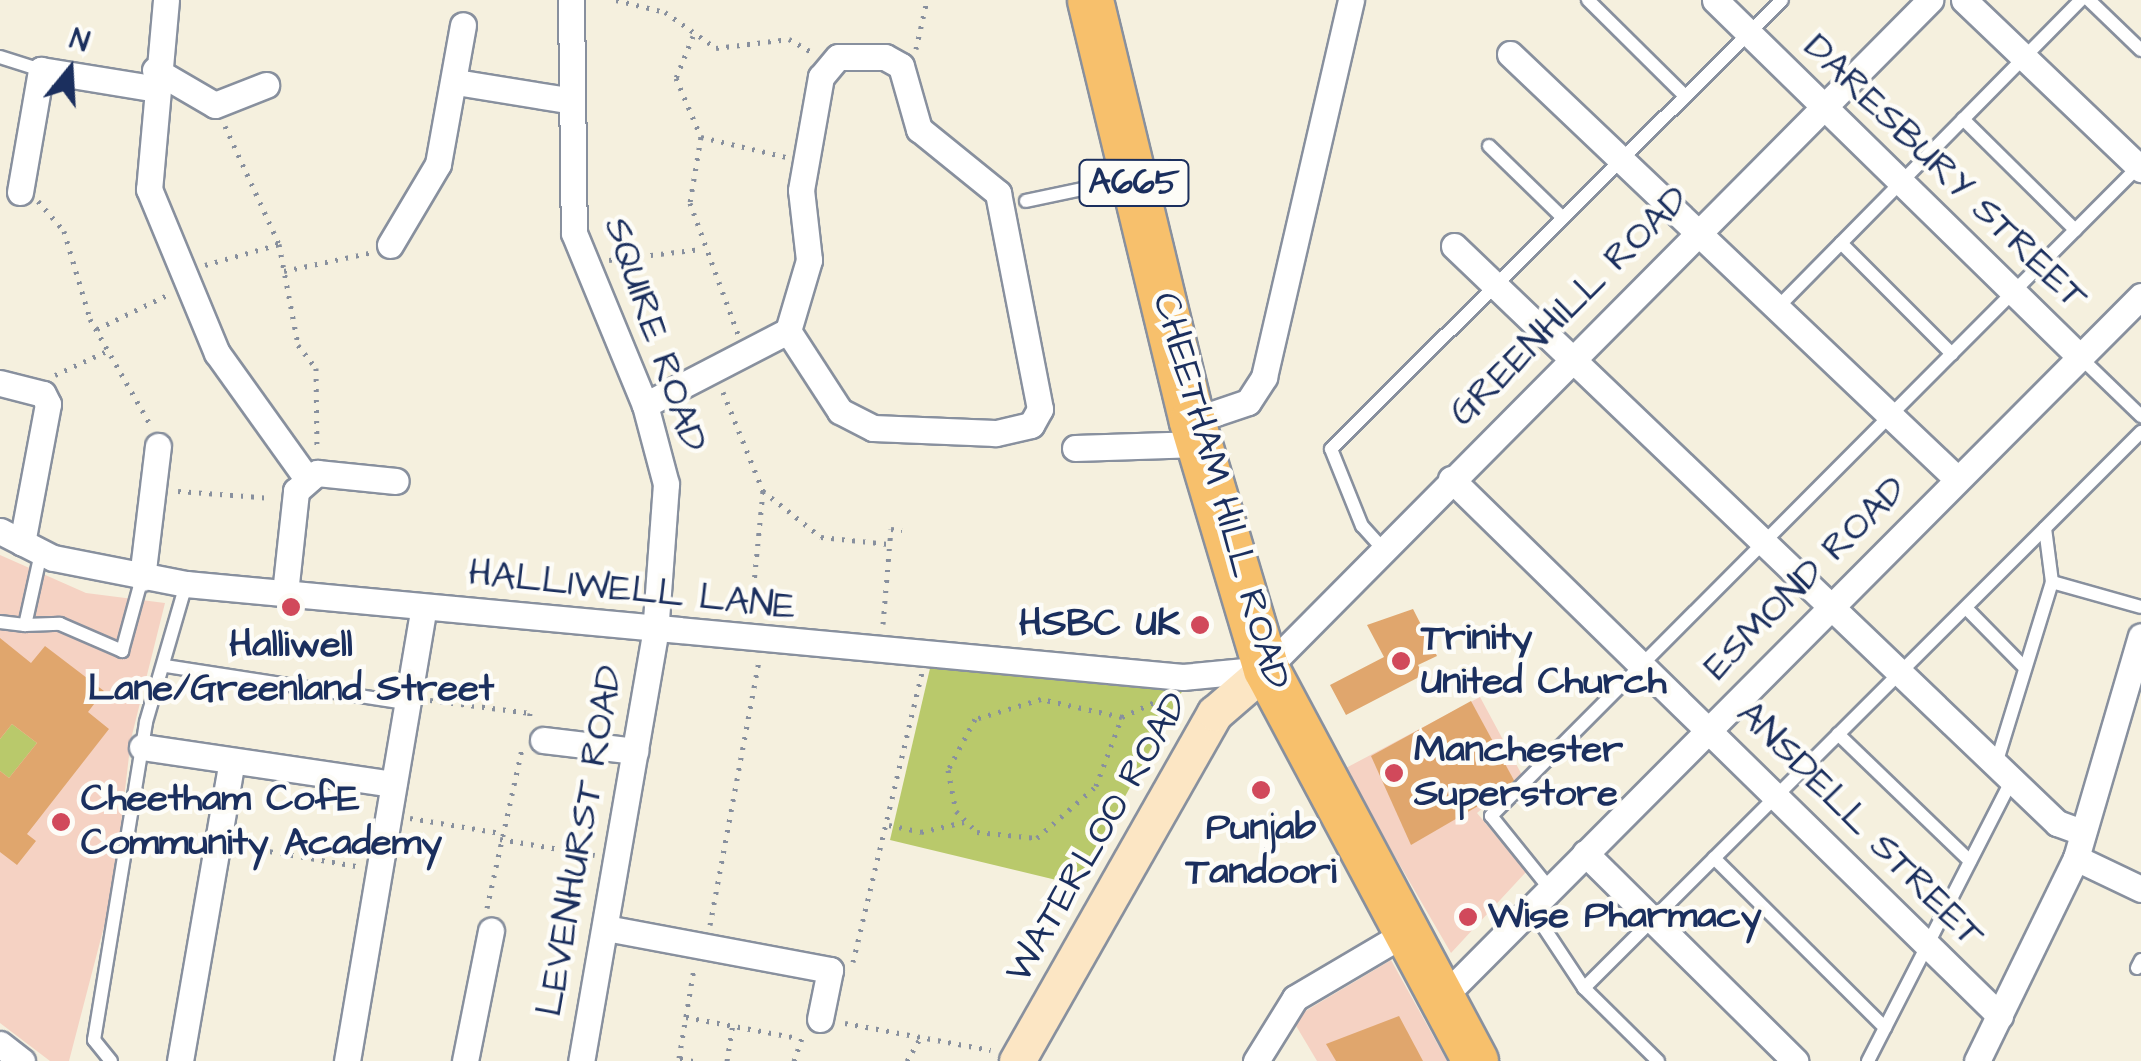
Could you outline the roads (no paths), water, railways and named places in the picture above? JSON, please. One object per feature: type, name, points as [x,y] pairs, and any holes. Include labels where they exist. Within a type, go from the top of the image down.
[{"type":"highway","name":"CHEETHAM HILL ROAD","points":[[1090,0],[1195,432],[1266,669],[1402,935],[1475,1061]]},
{"type":"main road","name":"WATERLOO ROAD","points":[[1018,1058],[1215,712],[1266,669]]},
{"type":"street","points":[[166,0],[153,79],[149,189],[216,353],[306,484],[285,593]]},
{"type":"street","name":"SQUIRE ROAD","points":[[570,0],[566,100],[574,232],[646,405],[666,484],[655,634]]},
{"type":"street","points":[[1074,448],[1195,432],[1248,402],[1264,377],[1351,0]]},
{"type":"street","name":"DARESBURY STREET","points":[[1714,0],[2080,357]]},
{"type":"street","name":"GREENHILL ROAD","points":[[1266,669],[1930,0]]},
{"type":"street","points":[[1964,0],[2140,167]]},
{"type":"street","points":[[390,245],[438,164],[456,82],[463,25]]},
{"type":"street","points":[[646,405],[713,366],[788,331],[808,260],[806,161],[829,62],[858,53],[900,66],[919,128],[990,183],[1003,205],[1040,410],[1031,425],[995,434],[873,428],[840,411],[788,331]]},
{"type":"street","points":[[1510,54],[1956,479]]},
{"type":"street","points":[[20,192],[41,70],[153,79],[216,105],[266,85]]},
{"type":"street","points":[[456,82],[566,100]]},
{"type":"street","points":[[1454,246],[1575,354],[2057,823],[2082,832]]},
{"type":"street","name":"ESMOND ROAD","points":[[1441,999],[1710,728],[1835,610],[1956,479],[2141,296]]},
{"type":"street","points":[[0,384],[43,394],[48,416],[21,542]]},
{"type":"street","points":[[142,578],[158,446]]},
{"type":"street","name":"ANSDELL STREET","points":[[1451,479],[1710,728],[2000,1016]]},
{"type":"street","points":[[306,484],[396,481]]},
{"type":"street","name":"HALLIWELL LANE","points":[[21,542],[142,578],[655,634],[1182,676],[1266,669]]},
{"type":"street","points":[[348,1061],[424,607]]},
{"type":"street","name":"LEVENHURST ROAD","points":[[580,1061],[655,634]]},
{"type":"street","points":[[1977,1061],[2076,858],[2141,636]]},
{"type":"street","points":[[543,740],[636,750]]},
{"type":"street","points":[[142,746],[393,784]]},
{"type":"street","points":[[180,1061],[232,761]]},
{"type":"street","points":[[1585,853],[1794,1061]]},
{"type":"street","points":[[2076,858],[2141,889]]},
{"type":"street","points":[[606,928],[830,970],[820,1018]]},
{"type":"street","points":[[465,1061],[491,931]]},
{"type":"street","points":[[1256,1061],[1295,998],[1402,935]]},
{"type":"street","points":[[0,1044],[22,1061]]},
{"type":"lane","points":[[1588,0],[1685,96]]},
{"type":"lane","points":[[1383,549],[1362,526],[1331,449],[1782,0]]},
{"type":"lane","points":[[1778,307],[2081,0]]},
{"type":"lane","points":[[2089,0],[2141,50]]},
{"type":"lane","points":[[0,56],[41,70]]},
{"type":"lane","points":[[1963,119],[2075,230]]},
{"type":"lane","points":[[1489,146],[1563,218]]},
{"type":"lane","points":[[1658,1061],[1584,988],[1541,898],[1491,816],[2140,167]]},
{"type":"lane","points":[[1026,200],[1133,178]]},
{"type":"lane","points":[[1841,243],[1952,354]]},
{"type":"lane","points":[[2080,357],[2141,416]]},
{"type":"lane","points":[[1584,988],[2141,432]]},
{"type":"lane","points":[[1868,1061],[1970,861],[2004,772],[2026,668],[2052,582],[2045,528]]},
{"type":"lane","points":[[21,542],[25,624]]},
{"type":"lane","points":[[0,622],[60,624],[122,651],[142,578]]},
{"type":"lane","points":[[2052,582],[2141,607]]},
{"type":"lane","points":[[111,1061],[94,1040],[142,746],[186,584]]},
{"type":"lane","points":[[1966,608],[2026,668]]},
{"type":"lane","points":[[166,666],[406,700]]},
{"type":"lane","points":[[1838,734],[1970,861]]},
{"type":"lane","points":[[1714,858],[1885,1028]]},
{"type":"place","name":"Halliwell Lane/Greenland Street","points":[[291,607]]},
{"type":"place","name":"HSBC UK","points":[[1200,625]]},
{"type":"place","name":"Trinity United Church","points":[[1401,661]]},
{"type":"place","name":"Manchester Superstore","points":[[1394,773]]},
{"type":"place","name":"Punjab Tandoori","points":[[1261,790]]},
{"type":"place","name":"Cheetham CofE Community Academy","points":[[61,822]]},
{"type":"place","name":"Wise Pharmacy","points":[[1468,917]]}]
